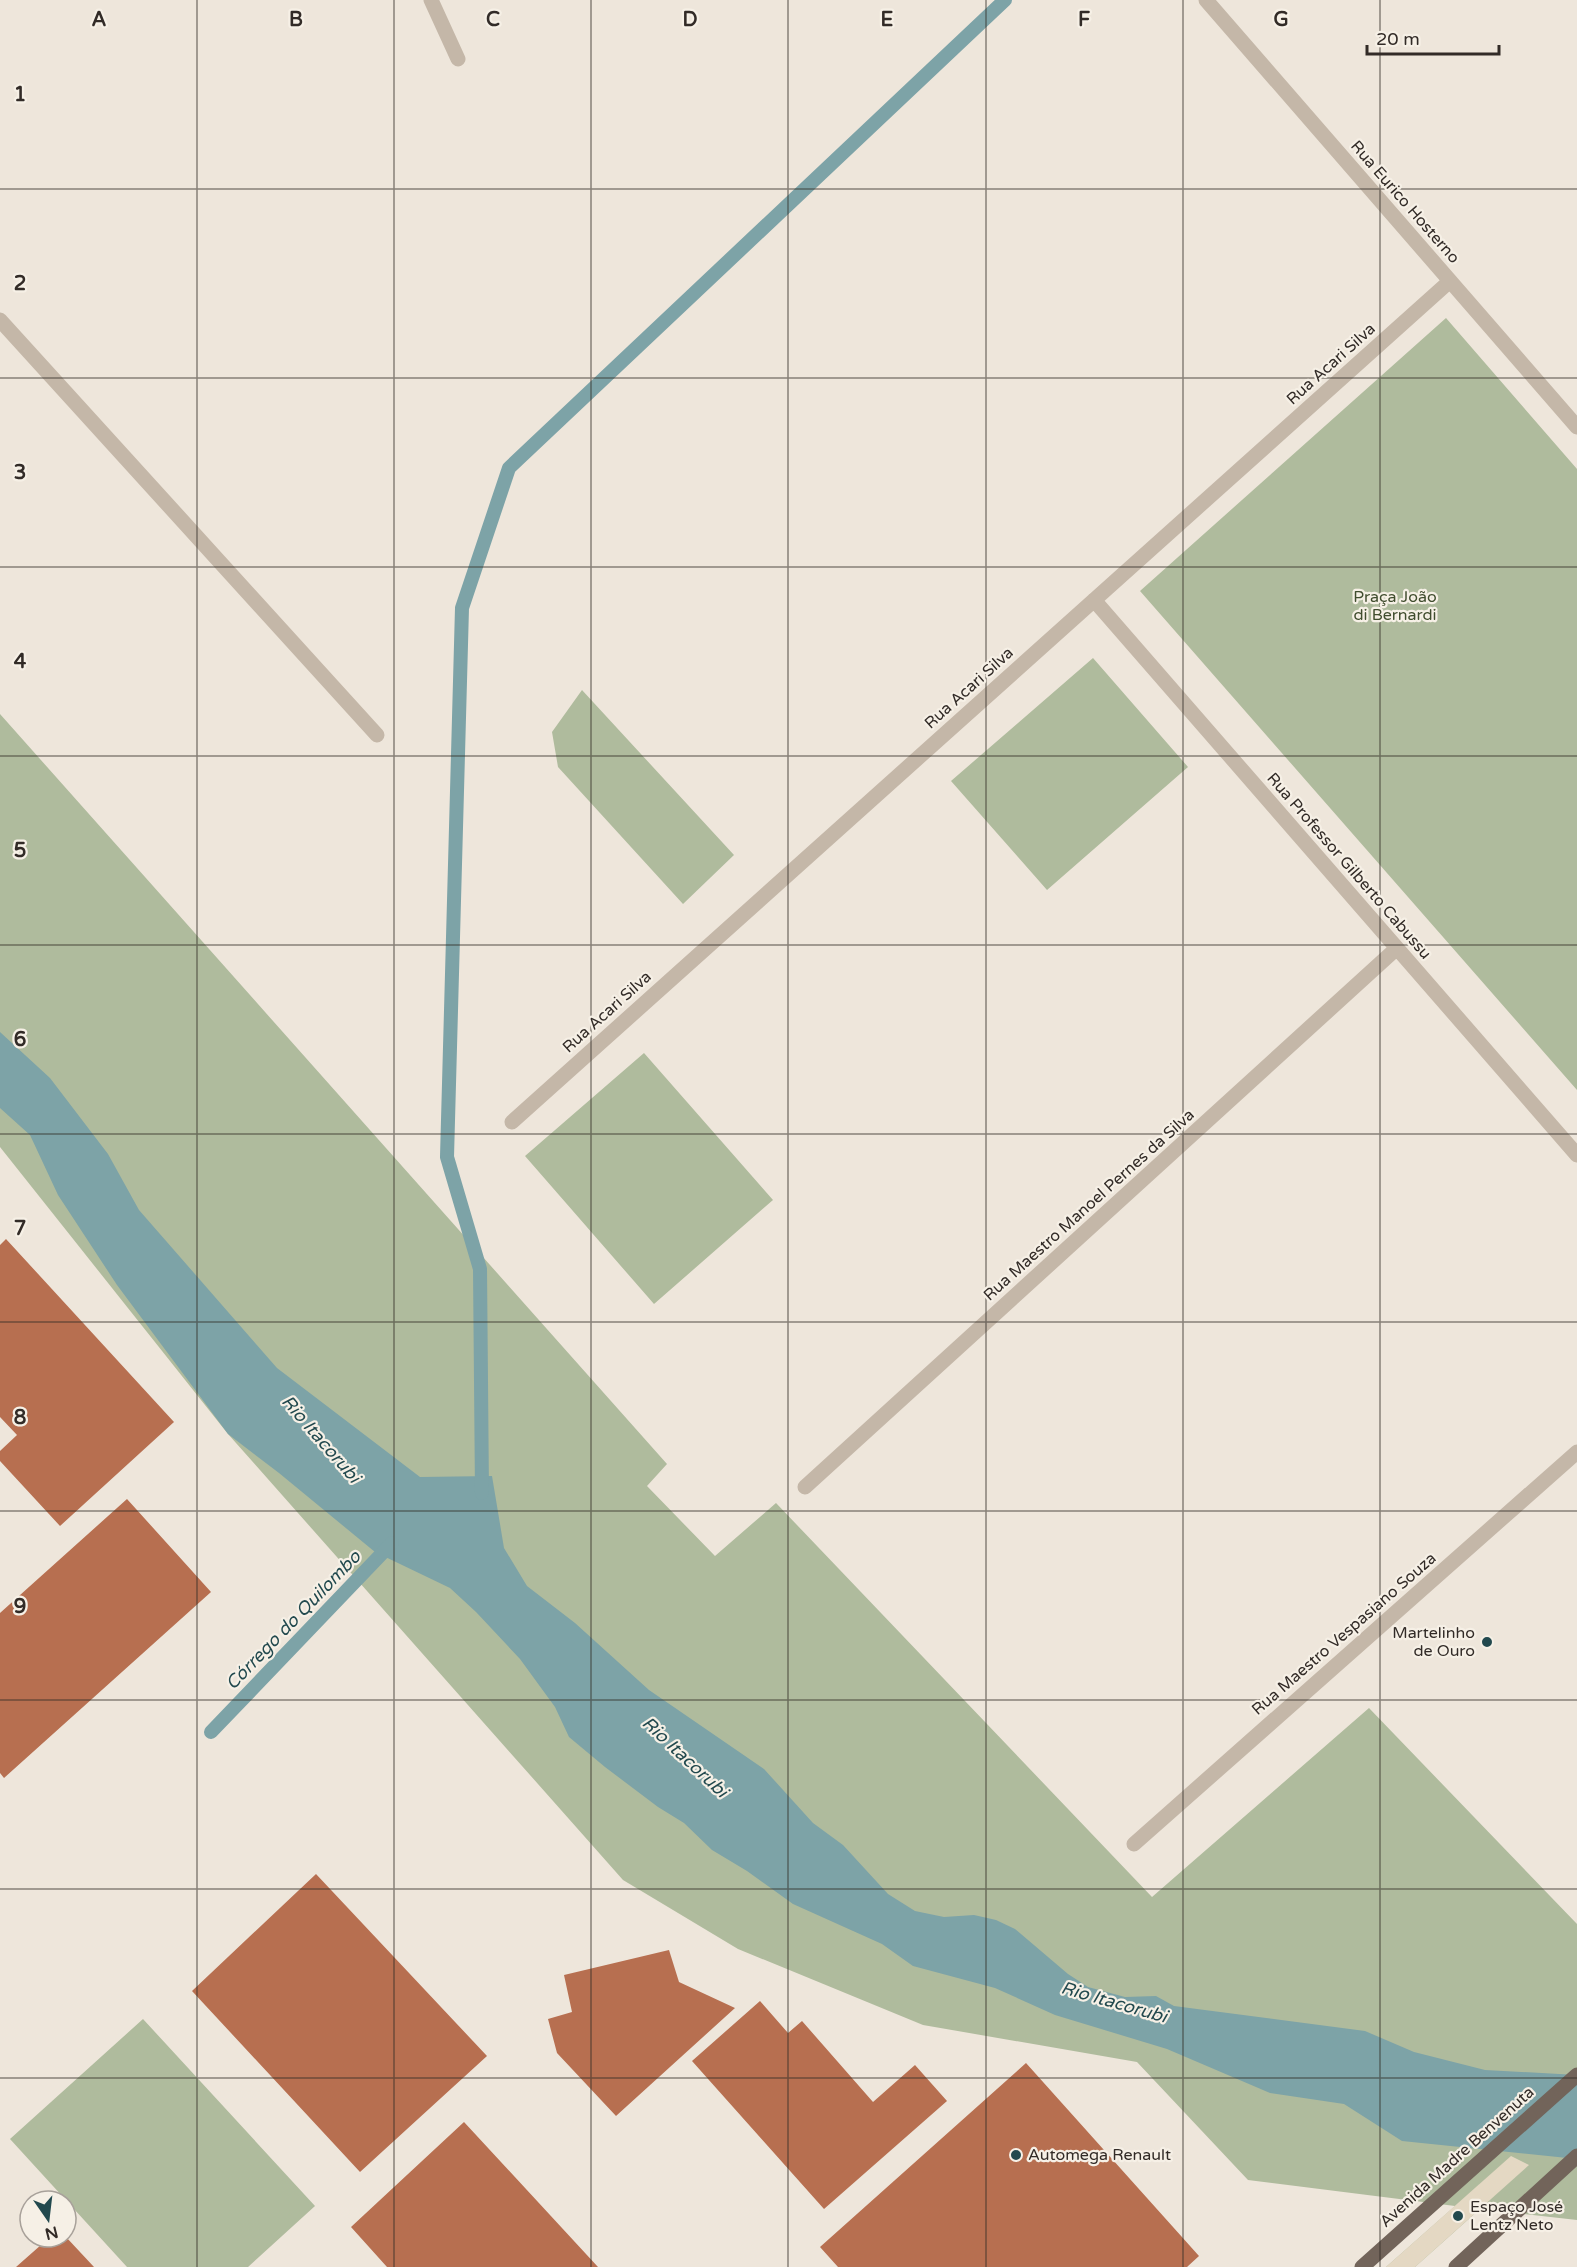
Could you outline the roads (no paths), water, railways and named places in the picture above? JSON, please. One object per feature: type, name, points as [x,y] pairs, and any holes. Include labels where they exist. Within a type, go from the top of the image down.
[{"type":"main road","name":"Avenida Madre Benvenuta","points":[[1362,2267],[1577,2074]]},
{"type":"main road","points":[[1456,2267],[1577,2156]]},
{"type":"street","points":[[431,0],[458,59]]},
{"type":"street","name":"Rua Eurico Hosterno","points":[[1206,0],[1577,427]]},
{"type":"street","name":"Rua Acari Silva","points":[[512,1122],[1450,281]]},
{"type":"street","points":[[0,320],[377,735]]},
{"type":"street","name":"Rua Professor Gilberto Cabussu","points":[[1094,600],[1577,1155]]},
{"type":"street","name":"Rua Maestro Manoel Pernes da Silva","points":[[805,1487],[1397,948]]},
{"type":"street","name":"Rua Maestro Vespasiano Souza","points":[[1134,1844],[1577,1452]]},
{"type":"water","name":"Rio Itacorubi","points":[[0,1032],[50,1078],[108,1154],[139,1210],[277,1368],[420,1477],[492,1476],[504,1548],[527,1586],[575,1623],[649,1690],[764,1769],[813,1823],[843,1845],[888,1894],[915,1911],[944,1917],[974,1915],[996,1920],[1015,1929],[1068,1974],[1088,1987],[1125,1997],[1156,1996],[1174,2006],[1365,2031],[1414,2052],[1485,2070],[1577,2075],[1577,2159],[1402,2141],[1344,2104],[1270,2093],[1167,2049],[1055,2015],[995,1988],[913,1966],[882,1944],[793,1904],[747,1871],[712,1850],[684,1823],[658,1807],[569,1737],[555,1707],[520,1659],[450,1588],[375,1552],[228,1434],[117,1285],[58,1195],[30,1135],[0,1108]]},
{"type":"waterway","points":[[482,1493],[480,1269],[447,1157],[462,608],[509,468],[1005,0]]},
{"type":"waterway","name":"Córrego do Quilombo","points":[[211,1732],[392,1543]]},
{"type":"place","name":"Martelinho de Ouro","points":[[1487,1642]]},
{"type":"place","name":"Automega Renault","points":[[1016,2155]]},
{"type":"place","name":"Espaço José Lentz Neto","points":[[1458,2216]]},
{"type":"park label","name":"Praça João di Bernardi","points":[[1395,606]]}]
